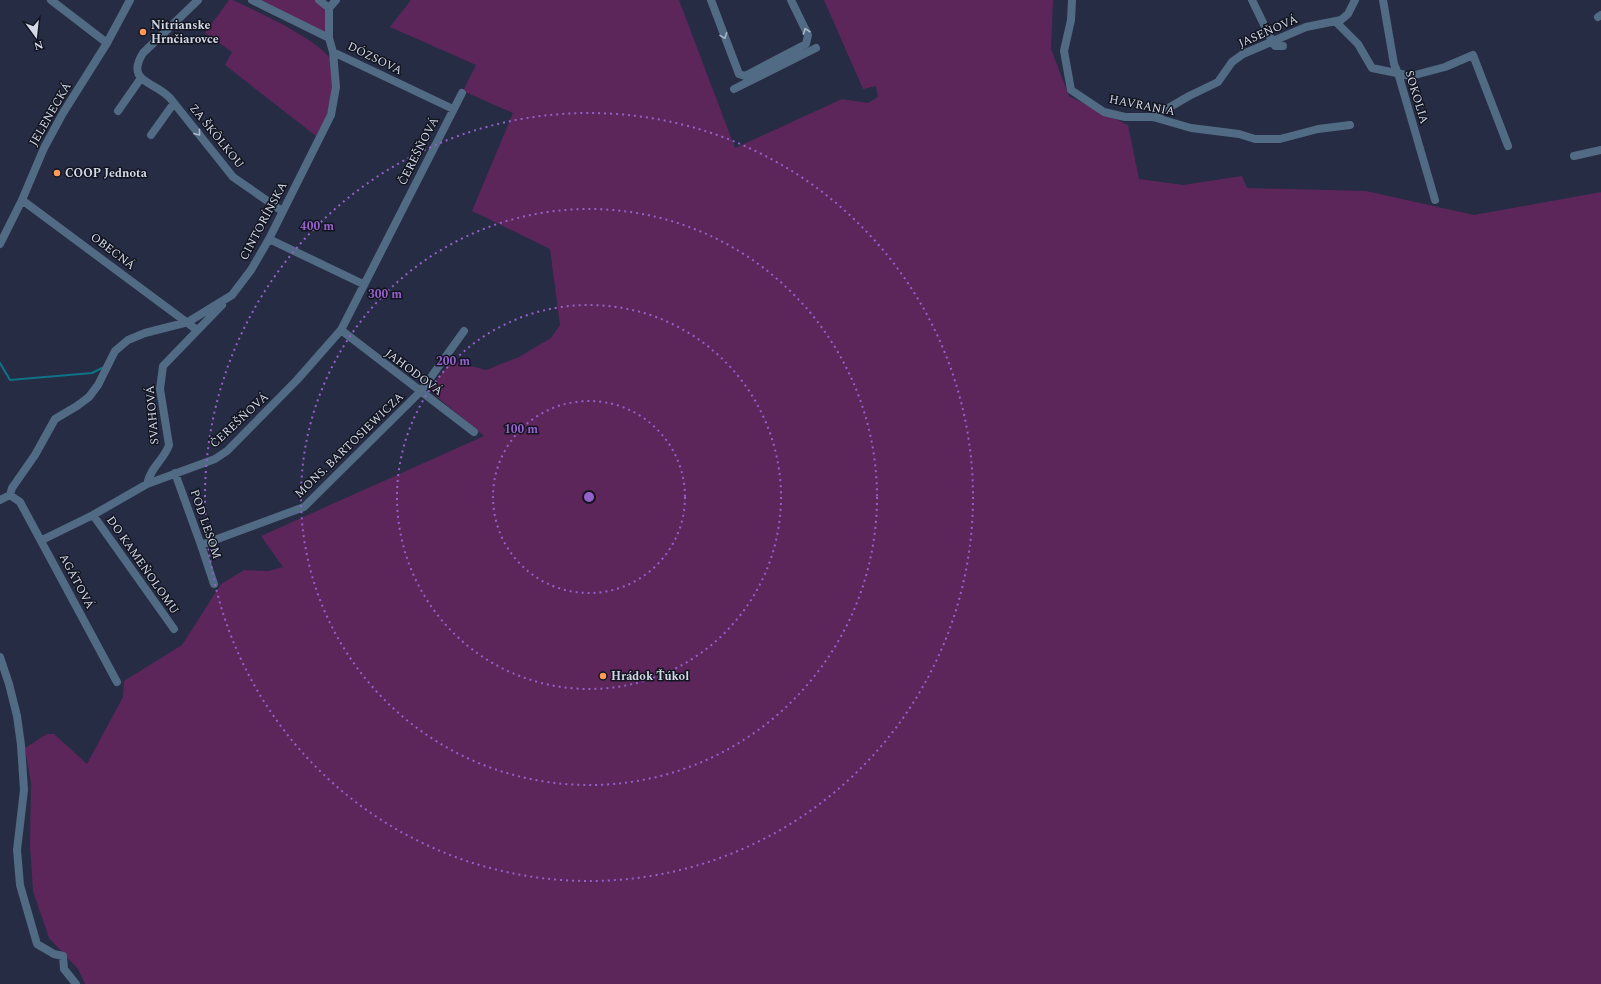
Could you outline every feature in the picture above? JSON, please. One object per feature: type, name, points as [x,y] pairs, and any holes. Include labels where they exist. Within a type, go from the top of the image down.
[{"type":"street","points":[[51,0],[107,43]]},
{"type":"street","name":"JELENECKÁ","points":[[0,244],[22,200],[44,148],[63,113],[107,43],[130,0]]},
{"type":"street","points":[[118,111],[141,78],[136,69],[143,54],[198,0]]},
{"type":"street","points":[[252,0],[329,38]]},
{"type":"street","points":[[319,0],[329,8],[336,0]]},
{"type":"street","points":[[711,0],[739,74],[745,76],[761,72]]},
{"type":"street","points":[[791,0],[808,35],[806,44],[791,56]]},
{"type":"street","name":"HAVRANIA","points":[[1072,0],[1071,20],[1064,51],[1071,90],[1104,112],[1125,117],[1153,117],[1191,128],[1239,134],[1255,139],[1280,139],[1318,129],[1350,125]]},
{"type":"street","points":[[1252,0],[1275,46],[1282,46]]},
{"type":"street","points":[[1355,0],[1348,14],[1336,22],[1358,44],[1372,68],[1411,76],[1445,67],[1473,55],[1508,146]]},
{"type":"street","name":"SOKOLIA","points":[[1383,0],[1394,64],[1398,73],[1435,200]]},
{"type":"street","name":"DÓZSOVA","points":[[329,8],[329,38],[333,52],[453,109]]},
{"type":"street","name":"JASEŇOVÁ","points":[[1153,117],[1189,96],[1218,82],[1232,62],[1243,54],[1306,27],[1336,22]]},
{"type":"street","points":[[734,89],[791,56],[816,48]]},
{"type":"street","name":"CINTORÍNSKA","points":[[10,495],[12,488],[35,455],[54,419],[62,416],[89,397],[98,384],[115,351],[128,340],[145,333],[188,322],[232,295],[251,270],[270,239],[282,211],[330,115],[336,87],[333,52]]},
{"type":"street","name":"ZA ŠKÔLKOU","points":[[141,78],[166,94],[233,176],[282,211]]},
{"type":"street","name":"ČEREŠŇOVÁ","points":[[42,540],[93,515],[147,484],[215,459],[227,451],[297,380],[341,330],[363,284],[462,93]]},
{"type":"street","name":"ZA ŠKÔLKOU","points":[[151,135],[174,103]]},
{"type":"street","points":[[1574,156],[1601,150]]},
{"type":"street","name":"OBECNÁ","points":[[22,200],[197,330]]},
{"type":"street","points":[[270,239],[363,284]]},
{"type":"street","name":"SVAHOVÁ","points":[[147,484],[148,477],[167,452],[169,445],[160,389],[163,366],[232,295]]},
{"type":"street","name":"JAHODOVÁ","points":[[341,330],[474,432]]},
{"type":"street","name":"MONS. BARTOSIEWICZA","points":[[202,545],[304,507],[421,391],[464,331]]},
{"type":"street","name":"POD LESOM","points":[[175,473],[202,545],[214,584]]},
{"type":"street","points":[[0,500],[10,495]]},
{"type":"street","name":"AGÁTOVÁ","points":[[10,495],[20,502],[42,540],[117,682]]},
{"type":"street","name":"DO KAMEŇOLOMU","points":[[93,515],[174,629]]},
{"type":"street","points":[[0,658],[10,684],[17,716],[21,745],[24,790],[17,850],[20,885],[37,944],[54,954],[63,956],[64,969],[76,984]]},
{"type":"shaded area","points":[[229,0],[233,0],[257,11],[303,36],[327,54],[333,63],[335,75],[331,98],[326,117],[316,136],[225,65],[232,52],[205,33]]},
{"type":"shaded area","points":[[259,0],[320,0],[326,5],[325,32]]},
{"type":"shaded area","points":[[411,0],[679,0],[735,148],[842,99],[868,103],[878,97],[876,86],[863,89],[824,0],[1053,0],[1051,49],[1069,96],[1128,125],[1139,179],[1183,185],[1242,176],[1247,188],[1366,191],[1474,215],[1601,192],[1601,984],[85,984],[78,969],[49,938],[33,891],[30,844],[31,783],[25,748],[47,734],[54,734],[87,764],[123,697],[124,681],[182,645],[221,584],[244,570],[268,571],[283,567],[261,536],[484,436],[430,391],[441,374],[452,361],[486,370],[519,357],[551,338],[560,325],[550,249],[472,211],[513,113],[463,91],[476,65],[390,27]]},
{"type":"waterway","points":[[0,363],[10,380],[92,373],[102,368]]},
{"type":"place","name":"Nitrianske Hrnčiarovce","points":[[143,32]]},
{"type":"place","name":"COOP Jednota","points":[[57,173]]},
{"type":"place","name":"Hrádok Ťúkol","points":[[603,676]]}]
